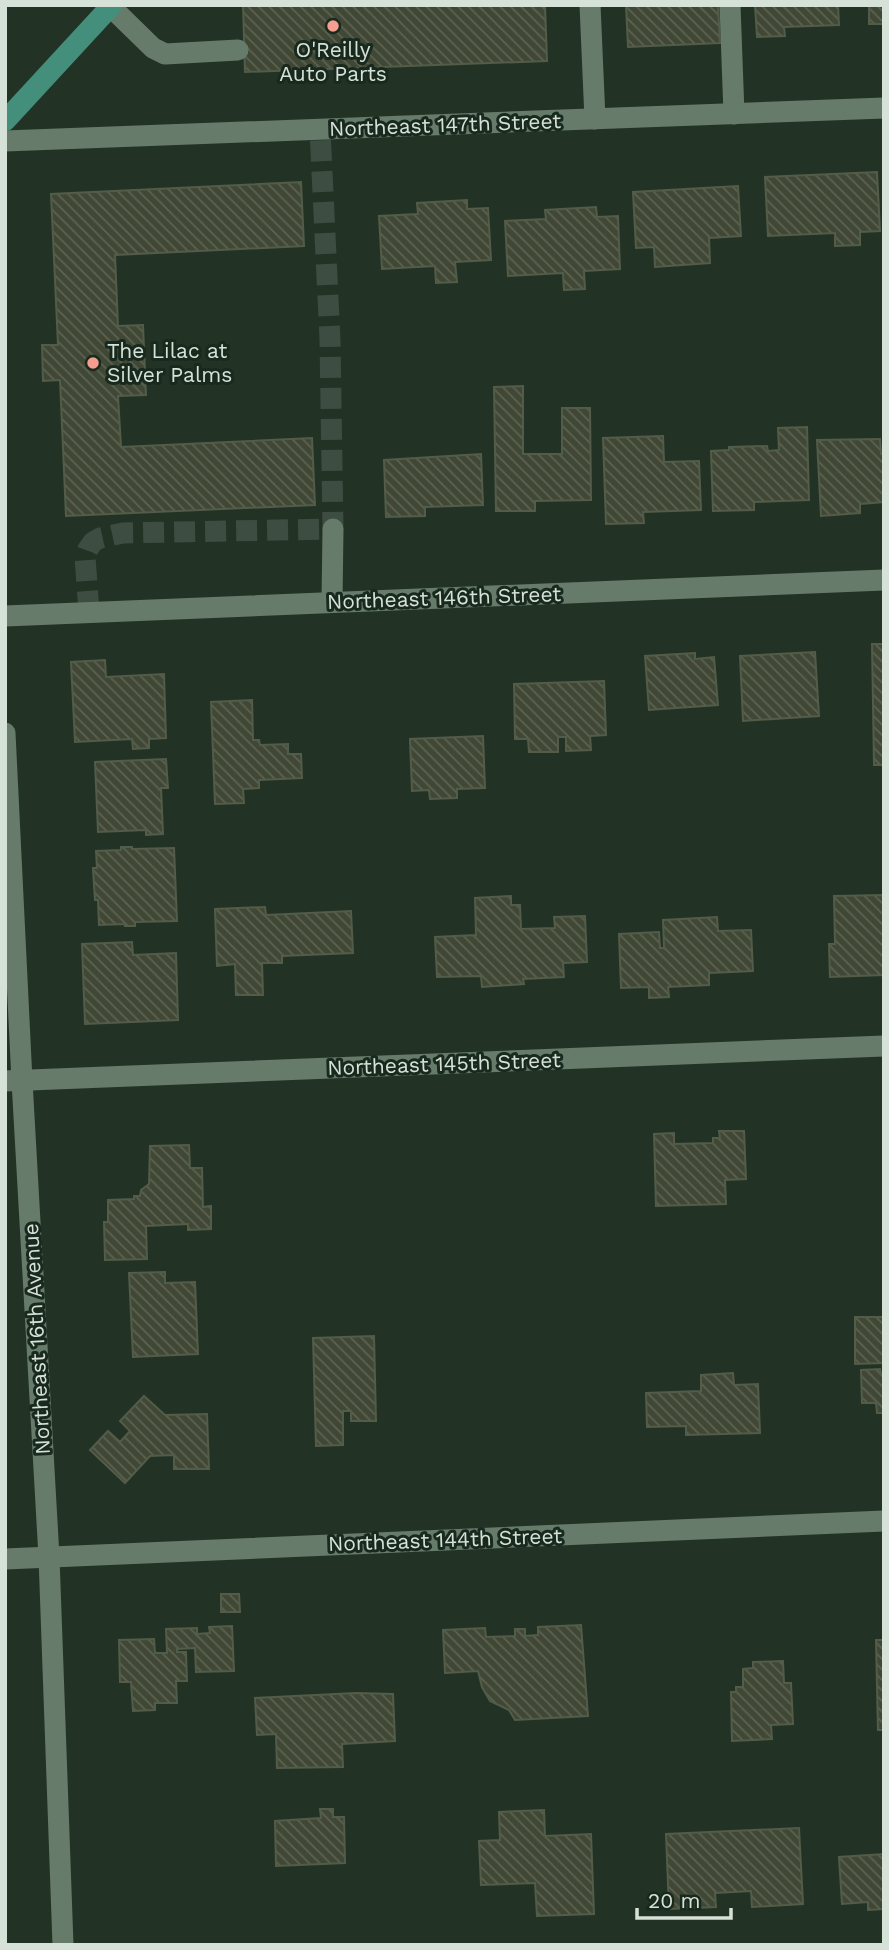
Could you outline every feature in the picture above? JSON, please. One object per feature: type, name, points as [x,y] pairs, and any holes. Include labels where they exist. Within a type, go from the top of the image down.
[{"type":"main road","points":[[5,121],[111,6]]},
{"type":"street","points":[[590,5],[595,119]]},
{"type":"street","points":[[730,5],[734,114]]},
{"type":"street","points":[[111,6],[153,48],[165,54],[238,50]]},
{"type":"street","name":"Northeast 147th Street","points":[[5,141],[884,108]]},
{"type":"street","points":[[332,602],[333,529]]},
{"type":"street","name":"Northeast 146th Street","points":[[5,616],[884,580]]},
{"type":"street","name":"Northeast 16th Avenue","points":[[5,733],[13,1081],[49,1557],[63,1945]]},
{"type":"street","name":"Northeast 145th Street","points":[[13,1081],[884,1046]]},
{"type":"street","name":"Northeast 144th Street","points":[[5,1559],[884,1521]]},
{"type":"building","points":[[243,5],[545,5],[547,61],[245,72]]},
{"type":"building","points":[[626,5],[718,5],[720,43],[628,47]]},
{"type":"building","points":[[755,5],[838,5],[839,25],[784,27],[785,36],[757,37]]},
{"type":"building","points":[[869,5],[884,5],[884,24],[869,24]]},
{"type":"building","points":[[877,172],[880,231],[860,232],[860,245],[835,246],[835,233],[768,236],[765,177]]},
{"type":"building","name":"The Lilac at Silver Palms","points":[[301,182],[304,246],[115,255],[118,326],[143,325],[146,395],[118,396],[121,447],[312,438],[315,505],[66,516],[60,380],[43,381],[42,345],[58,345],[51,194]]},
{"type":"building","points":[[738,186],[741,236],[709,238],[710,263],[655,267],[654,247],[636,248],[633,192]]},
{"type":"building","points":[[467,200],[467,209],[488,208],[491,260],[455,262],[457,282],[436,283],[435,266],[382,269],[379,216],[418,214],[417,203]]},
{"type":"building","points":[[596,207],[597,217],[618,216],[620,269],[584,271],[585,289],[564,290],[563,273],[508,276],[505,221],[546,219],[545,210]]},
{"type":"building","points":[[523,386],[523,454],[562,454],[562,408],[590,408],[591,500],[535,501],[535,511],[496,511],[494,387]]},
{"type":"building","points":[[807,427],[809,500],[754,502],[754,510],[713,511],[711,451],[729,450],[729,447],[767,446],[768,451],[779,450],[778,428]]},
{"type":"building","points":[[663,436],[664,462],[699,461],[701,510],[643,512],[644,523],[606,524],[603,438]]},
{"type":"building","points":[[880,439],[881,454],[884,454],[884,502],[860,504],[860,513],[821,516],[817,440]]},
{"type":"building","points":[[481,454],[483,505],[425,507],[425,516],[386,517],[384,460]]},
{"type":"building","points":[[872,644],[884,644],[884,765],[874,765]]},
{"type":"building","points":[[815,652],[819,716],[743,721],[740,656]]},
{"type":"building","points":[[695,653],[695,659],[714,657],[718,705],[649,710],[645,656]]},
{"type":"building","points":[[105,660],[106,677],[164,674],[166,738],[149,739],[149,748],[133,749],[132,739],[75,742],[71,662]]},
{"type":"building","points":[[604,681],[606,735],[590,736],[591,750],[566,751],[566,737],[558,737],[558,752],[529,752],[528,739],[515,739],[514,684]]},
{"type":"building","points":[[252,700],[253,740],[259,740],[260,745],[288,744],[288,754],[301,754],[302,778],[259,780],[259,788],[243,789],[244,803],[215,804],[211,702]]},
{"type":"building","points":[[483,736],[485,788],[457,789],[457,798],[430,799],[429,790],[412,791],[410,739]]},
{"type":"building","points":[[166,759],[168,788],[161,788],[163,834],[146,835],[146,830],[98,832],[95,762]]},
{"type":"building","points":[[121,847],[174,848],[177,921],[135,922],[135,926],[99,925],[93,868],[97,868],[96,851],[121,850]]},
{"type":"building","points":[[884,895],[884,975],[830,977],[829,944],[835,944],[834,896]]},
{"type":"building","points":[[511,896],[511,905],[520,905],[521,929],[555,928],[554,917],[585,916],[587,962],[563,963],[564,977],[523,979],[524,984],[482,987],[481,976],[437,977],[435,937],[476,935],[475,898]]},
{"type":"building","points":[[265,907],[266,915],[351,911],[353,953],[282,956],[282,963],[262,963],[263,995],[236,995],[235,964],[217,966],[215,909]]},
{"type":"building","points":[[717,917],[718,931],[751,930],[753,971],[709,973],[709,985],[668,987],[669,997],[649,998],[649,987],[621,988],[619,934],[659,932],[660,948],[664,948],[663,920]]},
{"type":"building","points":[[132,942],[133,955],[176,953],[178,1020],[85,1024],[82,944]]},
{"type":"building","points":[[719,1131],[744,1131],[746,1179],[725,1180],[726,1204],[656,1206],[654,1134],[674,1133],[674,1144],[713,1143],[713,1138],[720,1138]]},
{"type":"building","points":[[189,1145],[190,1168],[202,1168],[203,1207],[211,1206],[211,1229],[188,1230],[188,1224],[146,1226],[147,1259],[105,1260],[104,1222],[108,1222],[108,1200],[134,1199],[134,1196],[140,1196],[141,1190],[149,1184],[150,1146]]},
{"type":"building","points":[[165,1272],[165,1283],[195,1282],[198,1354],[133,1357],[129,1273]]},
{"type":"building","points":[[855,1317],[884,1317],[884,1363],[855,1364]]},
{"type":"building","points":[[374,1336],[376,1421],[351,1421],[351,1411],[343,1411],[343,1445],[316,1446],[313,1338]]},
{"type":"building","points":[[880,1369],[881,1374],[884,1374],[884,1413],[877,1413],[876,1403],[862,1403],[861,1370]]},
{"type":"building","points":[[733,1373],[734,1385],[758,1384],[760,1433],[686,1435],[686,1426],[647,1427],[646,1393],[701,1391],[701,1375]]},
{"type":"building","points":[[144,1396],[165,1415],[207,1414],[209,1469],[174,1469],[174,1455],[150,1456],[125,1483],[90,1450],[108,1431],[120,1442],[130,1431],[120,1421]]},
{"type":"building","points":[[221,1594],[239,1594],[240,1612],[221,1612]]},
{"type":"building","points":[[581,1625],[588,1716],[515,1720],[509,1710],[490,1701],[482,1687],[478,1671],[445,1673],[443,1630],[485,1628],[486,1637],[515,1636],[515,1629],[525,1629],[525,1636],[538,1635],[538,1627]]},
{"type":"building","points":[[232,1626],[234,1671],[196,1672],[195,1648],[177,1649],[177,1652],[186,1652],[187,1681],[176,1681],[177,1703],[155,1703],[155,1710],[133,1711],[131,1682],[120,1682],[119,1640],[154,1639],[155,1653],[167,1653],[166,1629],[197,1628],[197,1634],[210,1633],[209,1627]]},
{"type":"building","points":[[876,1640],[884,1640],[884,1730],[878,1730]]},
{"type":"building","points":[[783,1661],[784,1683],[791,1683],[793,1724],[771,1725],[772,1739],[732,1741],[731,1692],[736,1692],[736,1687],[743,1687],[743,1669],[753,1668],[753,1662]]},
{"type":"building","points":[[393,1694],[395,1741],[342,1744],[343,1767],[277,1768],[276,1734],[257,1735],[255,1698]]},
{"type":"building","points":[[320,1809],[333,1809],[333,1817],[344,1817],[345,1863],[276,1866],[275,1821],[321,1818]]},
{"type":"building","points":[[544,1810],[545,1836],[591,1834],[594,1914],[537,1916],[535,1883],[481,1885],[479,1841],[500,1840],[499,1812]]},
{"type":"building","points":[[799,1828],[803,1904],[752,1907],[751,1891],[715,1893],[716,1907],[669,1909],[666,1834]]},
{"type":"building","points":[[884,1854],[884,1909],[868,1910],[868,1902],[842,1904],[839,1857]]},
{"type":"tunnel","points":[[89,612],[85,557],[93,542],[100,538],[123,533],[333,529],[330,340],[320,130]]},
{"type":"place","name":"O'Reilly Auto Parts","points":[[333,26]]},
{"type":"place","name":"The Lilac at Silver Palms","points":[[93,363]]}]
